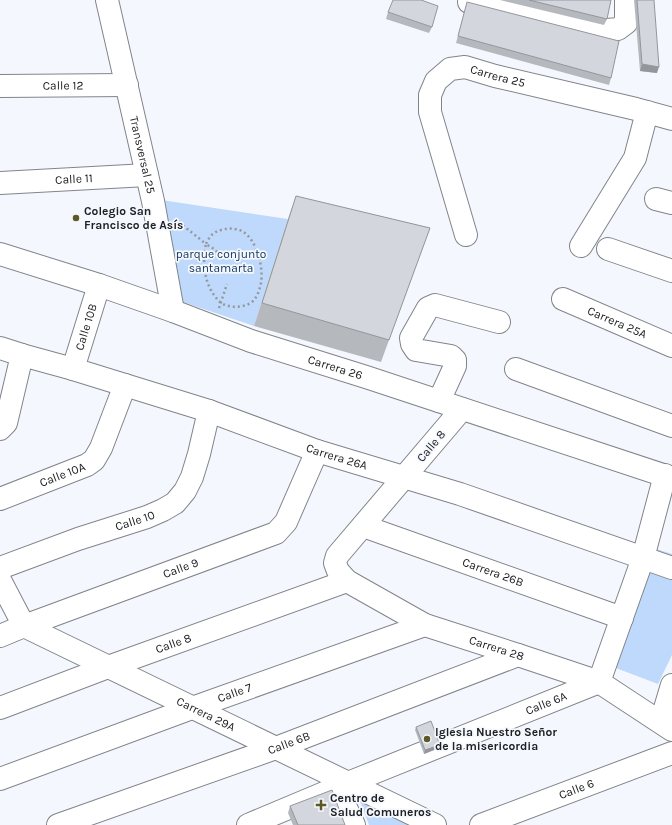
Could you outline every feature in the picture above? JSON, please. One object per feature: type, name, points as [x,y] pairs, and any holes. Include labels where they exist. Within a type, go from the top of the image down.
[{"type":"street","name":"Transversal 25","points":[[108,0],[148,175],[173,311]]},
{"type":"street","points":[[469,2],[607,30],[618,29],[626,23],[626,0]]},
{"type":"street","name":"Carrera 25","points":[[466,235],[430,112],[430,95],[436,81],[450,70],[465,67],[495,76],[672,118]]},
{"type":"street","name":"Calle 12","points":[[0,86],[127,85]]},
{"type":"street","points":[[581,246],[635,158],[647,112]]},
{"type":"street","name":"Calle 11","points":[[0,183],[148,175]]},
{"type":"street","points":[[608,250],[672,271]]},
{"type":"street","name":"Carrera 26","points":[[0,254],[99,285],[251,341],[669,477]]},
{"type":"street","name":"Calle 10B","points":[[72,369],[99,285]]},
{"type":"street","name":"Carrera 25A","points":[[563,299],[672,346]]},
{"type":"street","points":[[438,401],[455,366],[455,360],[451,356],[416,350],[412,344],[411,338],[428,308],[435,305],[499,322]]},
{"type":"street","name":"Carrera 26A","points":[[0,348],[209,411],[317,451],[460,494],[672,568]]},
{"type":"street","points":[[0,429],[6,423],[22,355]]},
{"type":"street","points":[[516,369],[672,426]]},
{"type":"street","name":"Calle 10A","points":[[0,500],[87,465],[94,460],[101,448],[125,385]]},
{"type":"street","name":"Calle 8","points":[[337,556],[462,409]]},
{"type":"street","name":"Calle 10","points":[[0,568],[78,539],[147,517],[175,503],[185,491],[192,477],[209,411]]},
{"type":"street","name":"Calle 9","points":[[0,636],[276,533],[286,522],[317,451]]},
{"type":"street","points":[[599,682],[643,558],[669,477]]},
{"type":"street","name":"Carrera 26B","points":[[363,526],[622,618]]},
{"type":"street","name":"Carrera 28","points":[[337,556],[335,563],[336,567],[347,581],[425,625],[599,682],[667,726]]},
{"type":"street","points":[[0,580],[24,626]]},
{"type":"street","name":"Calle 8","points":[[0,708],[108,667],[347,581]]},
{"type":"street","name":"Calle 7","points":[[0,779],[192,708],[425,625]]},
{"type":"street","name":"Carrera 29A","points":[[24,626],[276,748],[343,786],[435,825]]},
{"type":"street","name":"Calle 6B","points":[[58,825],[276,748],[518,655]]},
{"type":"street","name":"Calle 6A","points":[[248,825],[599,682]]},
{"type":"street","points":[[667,726],[672,684]]},
{"type":"street","name":"Calle 6","points":[[480,825],[672,753]]},
{"type":"street","points":[[343,786],[354,825]]},
{"type":"path","points":[[153,201],[220,255]]},
{"type":"path","points":[[229,228],[244,232],[252,243],[260,261],[262,280],[257,295],[252,302],[242,306],[233,306],[225,305],[218,301],[212,292],[205,272],[204,261],[206,244],[209,237],[216,232],[229,228]]},
{"type":"path","points":[[226,311],[218,310],[227,284]]},
{"type":"green space","name":"parque conjunto santamarta","points":[[148,198],[288,219],[254,326],[171,298]]},
{"type":"green space","points":[[644,545],[672,554],[672,655],[658,684],[608,665]]},
{"type":"green space","points":[[358,796],[419,825],[369,825]]},
{"type":"building","points":[[393,0],[421,0],[438,6],[432,27],[388,12]]},
{"type":"building","points":[[529,0],[611,0],[607,19]]},
{"type":"building","points":[[637,0],[654,0],[659,67],[642,64]]},
{"type":"building","points":[[467,2],[619,41],[611,78],[458,36]]},
{"type":"building","points":[[296,196],[430,228],[389,340],[262,303]]},
{"type":"building","name":"Iglesia Nuestro Señor de la misericordia","points":[[431,721],[440,745],[425,750],[416,727]]},
{"type":"building","name":"Centro de Salud Comuneros","points":[[332,790],[345,825],[298,825],[290,806]]},
{"type":"place","name":"Colegio San Francisco de Asís","points":[[76,218]]},
{"type":"place","name":"Iglesia Nuestro Señor de la misericordia","points":[[427,739]]},
{"type":"place","name":"Centro de Salud Comuneros","points":[[321,805]]}]
